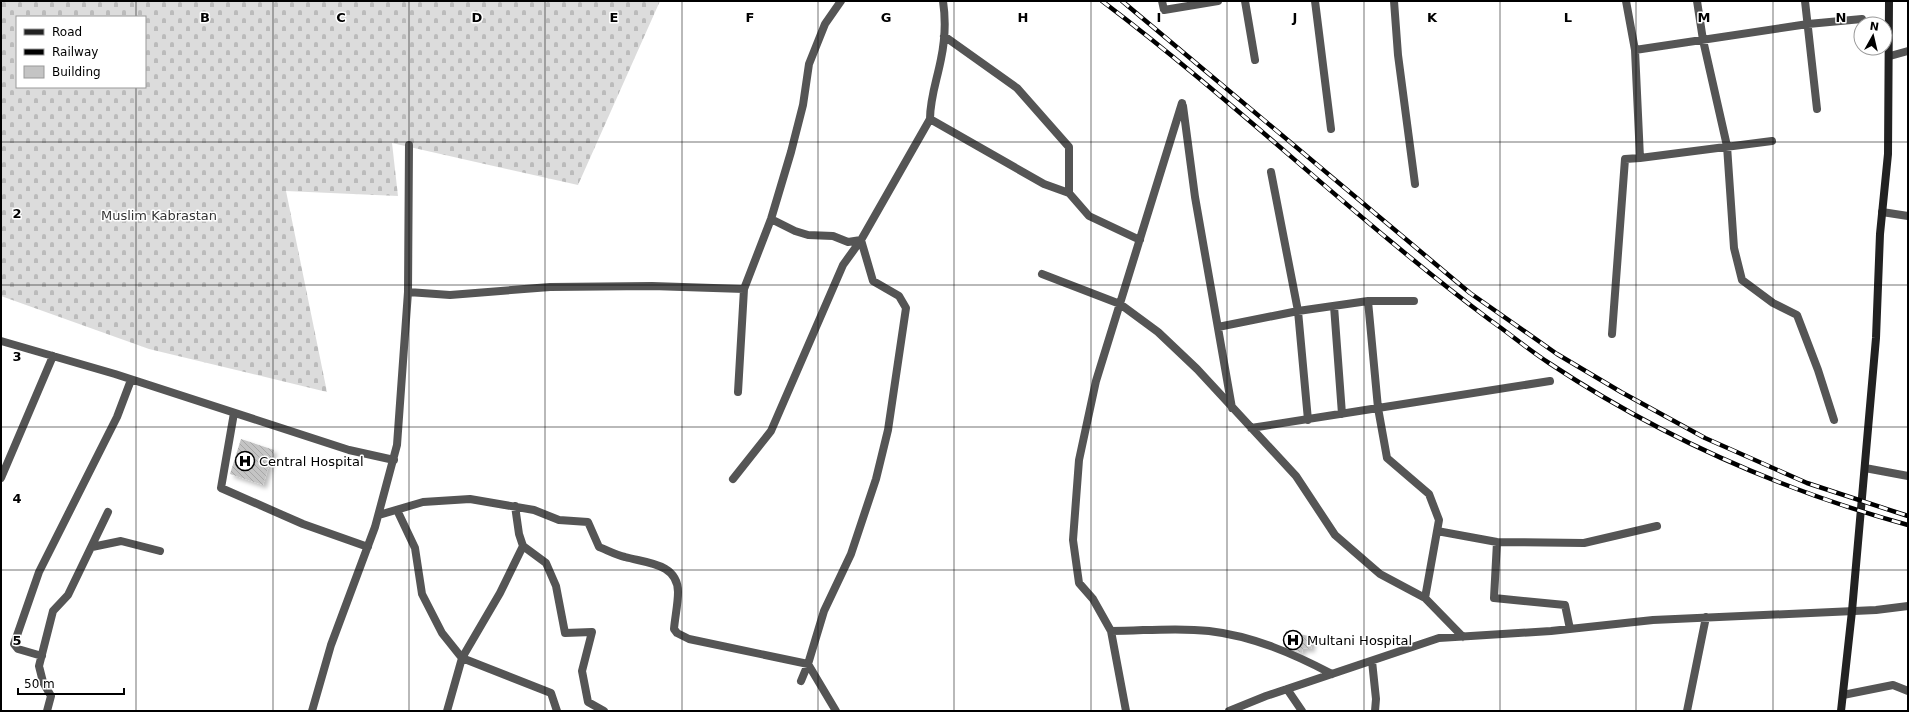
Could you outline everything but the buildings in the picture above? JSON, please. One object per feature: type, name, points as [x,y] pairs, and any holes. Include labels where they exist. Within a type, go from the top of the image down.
[{"type":"street","points":[[738,392],[744,289],[771,219],[803,105],[809,64],[825,24],[841,1]]},
{"type":"street","points":[[733,479],[772,431],[843,265],[861,240],[930,120],[930,104],[941,60],[946,18],[943,1]]},
{"type":"street","points":[[1162,1],[1164,10],[1218,1]]},
{"type":"street","points":[[1245,1],[1255,60]]},
{"type":"street","points":[[1316,1],[1331,129]]},
{"type":"street","points":[[1394,1],[1398,55],[1415,184]]},
{"type":"street","points":[[1626,1],[1635,50],[1640,158]]},
{"type":"street","points":[[1697,1],[1703,40],[1727,146],[1734,248],[1742,280],[1773,303],[1797,315],[1818,370],[1834,420]]},
{"type":"street","points":[[1805,1],[1817,109]]},
{"type":"street","points":[[1889,1],[1889,16]]},
{"type":"street","points":[[1635,50],[1808,24],[1853,20]]},
{"type":"street","points":[[944,36],[1017,88],[1069,147],[1068,193]]},
{"type":"street","points":[[1893,55],[1908,51]]},
{"type":"street","points":[[1841,711],[1852,611],[1876,338],[1882,212],[1888,154],[1890,56]]},
{"type":"street","points":[[1126,711],[1111,631],[1093,599],[1079,583],[1072,540],[1079,460],[1096,381],[1182,103],[1195,197],[1232,408]]},
{"type":"street","points":[[930,120],[1044,184],[1068,193],[1089,216],[1140,240]]},
{"type":"street","points":[[1612,334],[1625,159],[1772,141]]},
{"type":"street","points":[[312,711],[330,645],[379,515],[397,445],[406,343],[408,292],[408,145]]},
{"type":"street","points":[[1271,172],[1298,311],[1308,420]]},
{"type":"street","points":[[1882,212],[1908,216]]},
{"type":"street","points":[[771,219],[795,231],[808,235],[833,236],[848,242],[861,240]]},
{"type":"street","points":[[801,680],[808,664],[824,611],[851,554],[876,479],[888,430],[902,344],[906,308],[899,296],[873,281],[861,240]]},
{"type":"street","points":[[1042,274],[1120,304],[1158,332],[1197,369],[1296,476],[1335,535],[1380,574],[1425,598],[1464,637]]},
{"type":"street","points":[[408,292],[450,295],[557,287],[652,286],[744,289]]},
{"type":"street","points":[[1218,327],[1298,311],[1368,301],[1414,301]]},
{"type":"street","points":[[1368,301],[1378,408],[1387,458],[1429,494],[1439,520],[1425,598]]},
{"type":"street","points":[[1334,306],[1342,414]]},
{"type":"street","points":[[1,341],[131,380],[349,450],[394,460]]},
{"type":"street","points":[[1,478],[53,356]]},
{"type":"street","points":[[42,656],[18,649],[14,644],[39,572],[118,417],[131,380]]},
{"type":"street","points":[[1251,428],[1550,381]]},
{"type":"street","points":[[234,414],[221,488],[303,524],[368,547]]},
{"type":"street","points":[[1,453],[10,456]]},
{"type":"street","points":[[1865,468],[1908,476]]},
{"type":"street","points":[[379,515],[423,502],[470,499],[534,510],[559,520],[588,522],[599,547],[624,557],[654,563],[670,571],[675,578],[678,591],[674,629],[677,633],[689,639],[808,664],[836,711]]},
{"type":"street","points":[[515,506],[519,534],[523,546],[546,563],[556,586],[566,633],[592,632],[582,671],[588,702],[604,711]]},
{"type":"street","points":[[396,510],[416,548],[422,594],[442,633],[462,658],[551,693],[557,711]]},
{"type":"street","points":[[48,711],[51,696],[43,682],[39,666],[53,611],[68,595],[108,512]]},
{"type":"street","points":[[1437,531],[1497,542],[1584,543],[1657,526]]},
{"type":"street","points":[[92,547],[121,541],[160,552]]},
{"type":"street","points":[[1497,542],[1494,598],[1565,604],[1570,629]]},
{"type":"street","points":[[447,711],[462,658],[500,593],[523,546]]},
{"type":"street","points":[[1229,711],[1287,689],[1439,638],[1570,629],[1652,620],[1852,611],[1908,606]]},
{"type":"street","points":[[1687,711],[1706,618]]},
{"type":"street","points":[[1111,631],[1208,631],[1237,636],[1296,655],[1332,674]]},
{"type":"street","points":[[1372,661],[1376,699],[1375,711]]},
{"type":"street","points":[[1843,695],[1893,685],[1908,691]]},
{"type":"street","points":[[1287,689],[1302,711]]},
{"type":"green space","name":"Muslim Kabrastan","points":[[1,1],[660,1],[578,185],[392,143],[398,196],[286,191],[327,392],[149,349],[1,296]]},
{"type":"railway","points":[[1102,1],[1200,79],[1440,282],[1549,363],[1634,414],[1677,437],[1722,458],[1768,478],[1814,495],[1908,525]]},
{"type":"railway","points":[[1122,1],[1470,293],[1557,354],[1621,392],[1705,438],[1807,483],[1908,516]]},
{"type":"place","name":"Central Hospital","points":[[245,461]]},
{"type":"place","name":"Multani Hospital","points":[[1293,640]]}]
